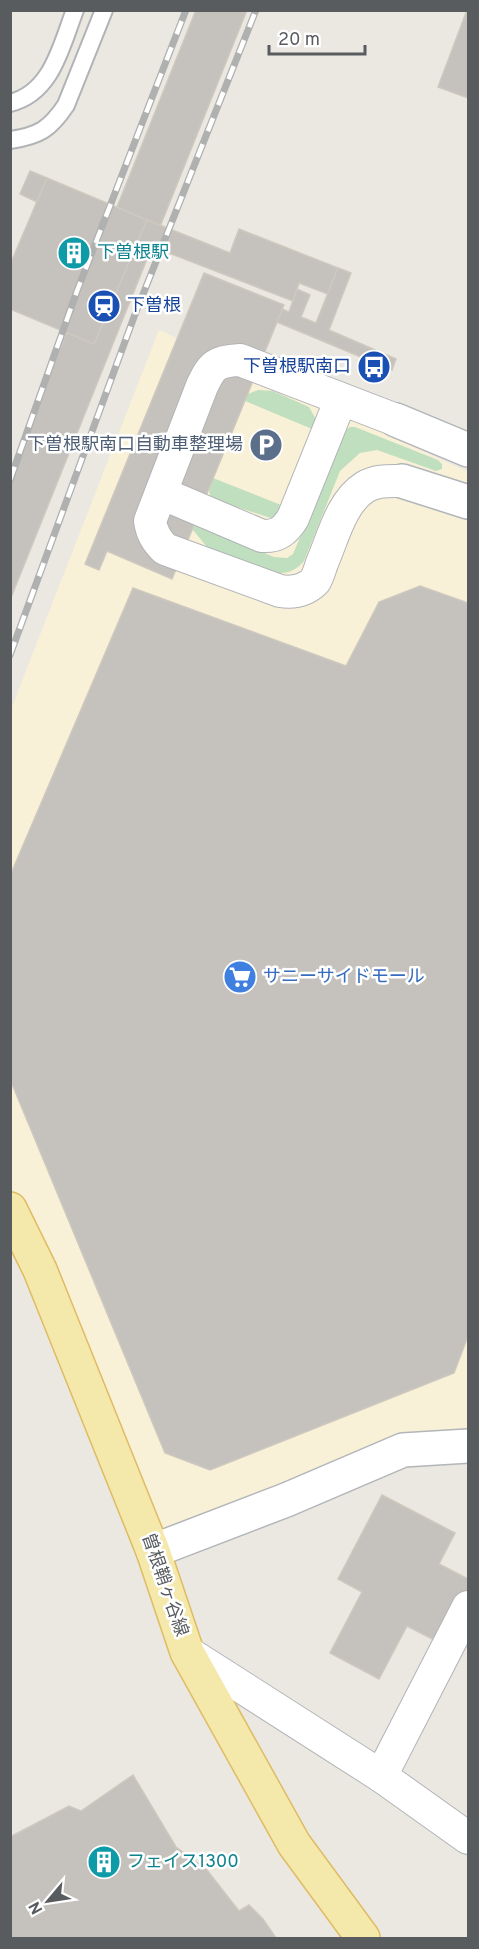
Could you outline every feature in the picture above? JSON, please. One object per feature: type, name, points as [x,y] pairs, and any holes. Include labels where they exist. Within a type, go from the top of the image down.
[{"type":"main road","name":"曽根鞘ヶ谷線","points":[[10,1209],[40,1270],[153,1551],[187,1652],[294,1844],[363,1938]]},
{"type":"street","points":[[468,450],[240,360],[224,361],[211,368],[202,386],[150,521],[157,541],[165,549],[280,591],[293,593],[316,580],[343,513],[353,496],[367,486],[382,481],[402,481],[468,502]]},
{"type":"street","points":[[161,493],[262,536],[270,537],[280,534],[293,518],[341,399]]},
{"type":"street","points":[[153,1551],[286,1500],[403,1450],[468,1446]]},
{"type":"street","points":[[381,1776],[468,1607]]},
{"type":"street","points":[[187,1652],[381,1776],[468,1838]]},
{"type":"lane","points":[[10,104],[22,101],[34,94],[46,81],[75,10]]},
{"type":"lane","points":[[10,140],[28,137],[43,131],[57,118],[66,105],[104,10]]},
{"type":"shaded area","name":"サニーサイドモール","points":[[159,330],[468,472],[468,1434],[383,1443],[155,1533],[11,1199],[10,712]]},
{"type":"green space","points":[[258,390],[273,391],[309,407],[317,421],[277,516],[271,518],[215,500],[209,493],[213,478],[281,505],[312,429],[245,401],[248,394]]},
{"type":"green space","points":[[350,427],[438,460],[442,464],[442,469],[436,471],[377,450],[360,453],[340,471],[304,561],[286,573],[262,569],[207,547],[193,530],[194,524],[274,557],[287,558],[293,554],[346,430]]},
{"type":"building","points":[[196,10],[247,10],[10,600],[10,474]]},
{"type":"building","points":[[468,10],[468,98],[438,87]]},
{"type":"building","points":[[30,171],[47,178],[37,202],[20,194]]},
{"type":"building","name":"下曽根駅","points":[[47,178],[147,220],[94,344],[10,309],[10,265]]},
{"type":"building","points":[[147,220],[230,253],[239,229],[338,268],[328,294],[299,283],[293,301],[138,241]]},
{"type":"building","points":[[338,268],[351,273],[329,330],[396,359],[392,370],[277,322],[282,309],[289,312],[297,289],[310,295],[301,317],[316,323]]},
{"type":"building","points":[[204,273],[284,305],[172,579],[107,551],[99,570],[85,564]]},
{"type":"building","name":"下曽根駅南口","points":[[365,359],[387,368],[384,376],[362,367]]},
{"type":"building","name":"サニーサイドモール","points":[[420,586],[468,603],[468,1336],[454,1373],[210,1470],[165,1453],[10,1079],[10,876],[133,588],[346,666],[379,602]]},
{"type":"building","points":[[382,1495],[455,1533],[439,1564],[468,1579],[468,1589],[440,1643],[407,1626],[379,1679],[330,1653],[362,1592],[338,1579]]},
{"type":"building","name":"フェイス1300","points":[[133,1775],[176,1847],[207,1870],[239,1911],[249,1905],[263,1919],[276,1938],[10,1938],[10,1837],[69,1806],[81,1811]]},
{"type":"railway","points":[[10,480],[77,291],[186,10]]},
{"type":"railway","points":[[10,655],[134,317],[256,10]]},
{"type":"place","name":"下曽根駅","points":[[74,253]]},
{"type":"place","name":"下曽根","points":[[104,306]]},
{"type":"place","name":"下曽根駅南口","points":[[374,367]]},
{"type":"place","name":"下曽根駅南口自動車整理場","points":[[266,445]]},
{"type":"place","name":"サニーサイドモール","points":[[240,977]]},
{"type":"place","name":"フェイス1300","points":[[104,1862]]}]
